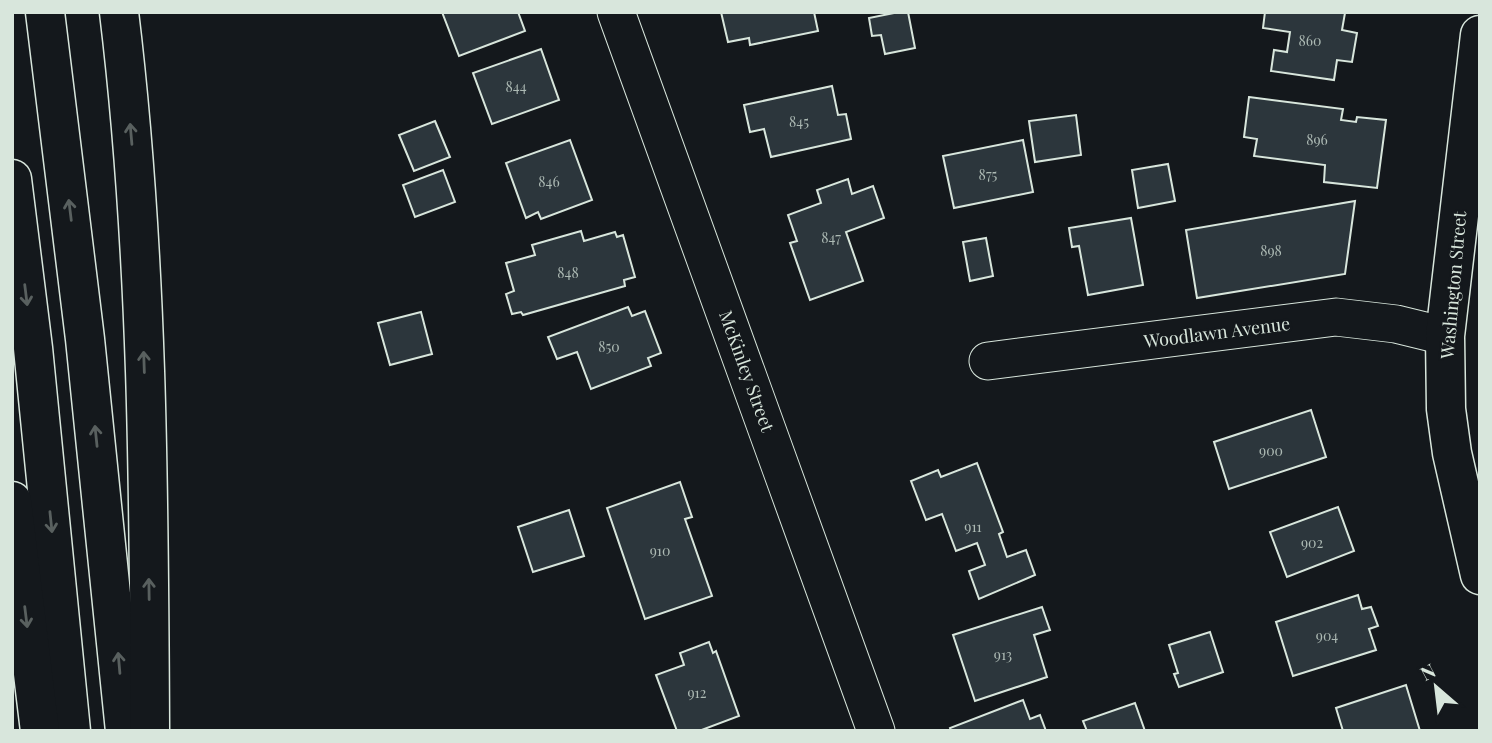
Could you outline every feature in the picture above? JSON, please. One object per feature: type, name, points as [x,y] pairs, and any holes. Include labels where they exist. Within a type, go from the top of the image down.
[{"type":"main road","points":[[45,12],[87,353],[125,731]]},
{"type":"main road","points":[[119,12],[127,80],[142,306],[148,503],[150,731]]},
{"type":"main road","name":"Washington Street","points":[[1480,35],[1445,336],[1446,409],[1452,453],[1470,492],[1480,575]]},
{"type":"main road","points":[[12,179],[36,375],[71,731]]},
{"type":"main road","points":[[12,501],[40,731]]},
{"type":"street","name":"McKinley Street","points":[[616,12],[876,731]]},
{"type":"street","name":"Woodlawn Avenue","points":[[988,361],[1336,317],[1396,324],[1445,336]]},
{"type":"building","points":[[442,12],[518,12],[525,31],[459,56]]},
{"type":"building","points":[[721,12],[814,12],[818,31],[750,45],[749,38],[728,42]]},
{"type":"building","points":[[908,12],[915,48],[885,54],[881,35],[872,36],[869,18]]},
{"type":"building","points":[[1265,12],[1345,13],[1342,30],[1357,33],[1352,62],[1337,60],[1334,80],[1271,71],[1274,50],[1287,52],[1290,32],[1263,28]]},
{"type":"building","points":[[541,49],[559,100],[492,124],[473,73]]},
{"type":"building","points":[[832,86],[838,115],[846,114],[851,139],[771,157],[764,129],[750,132],[744,105]]},
{"type":"building","points":[[1249,97],[1343,109],[1341,120],[1356,122],[1357,117],[1386,120],[1377,188],[1324,182],[1325,165],[1254,156],[1257,139],[1244,137]]},
{"type":"building","points":[[1076,115],[1081,155],[1035,162],[1029,121]]},
{"type":"building","points":[[435,121],[450,157],[414,171],[399,135]]},
{"type":"building","points":[[570,140],[592,200],[541,219],[538,212],[526,218],[506,163]]},
{"type":"building","points":[[1023,140],[1033,192],[954,208],[943,156]]},
{"type":"building","points":[[1168,164],[1175,201],[1138,208],[1132,170]]},
{"type":"building","points":[[443,170],[455,202],[415,217],[403,185]]},
{"type":"building","points":[[848,179],[852,194],[873,186],[884,218],[846,232],[863,281],[810,300],[790,243],[797,241],[788,215],[821,203],[817,190]]},
{"type":"building","points":[[1355,201],[1345,274],[1197,298],[1186,230]]},
{"type":"building","points":[[1131,218],[1143,285],[1088,295],[1079,246],[1072,247],[1069,228]]},
{"type":"building","points":[[581,231],[584,241],[615,232],[617,237],[623,235],[635,277],[624,280],[625,286],[523,315],[521,312],[512,314],[506,294],[514,291],[506,263],[535,255],[532,245]]},
{"type":"building","points":[[986,238],[993,276],[970,281],[963,242]]},
{"type":"building","points":[[628,307],[632,316],[645,311],[661,353],[648,358],[651,366],[591,389],[577,352],[557,359],[548,337]]},
{"type":"building","points":[[421,312],[432,354],[390,365],[378,323]]},
{"type":"building","points":[[1311,410],[1326,457],[1229,489],[1214,442]]},
{"type":"building","points":[[977,463],[1003,532],[999,534],[1007,557],[1026,550],[1035,575],[979,599],[969,571],[985,565],[977,543],[956,551],[942,514],[926,520],[911,481],[938,470],[941,477]]},
{"type":"building","points":[[680,482],[692,517],[685,519],[712,596],[645,619],[607,508]]},
{"type":"building","points":[[1338,507],[1354,551],[1287,577],[1270,532]]},
{"type":"building","points":[[569,510],[584,556],[533,572],[518,527]]},
{"type":"building","points":[[1358,595],[1362,609],[1371,607],[1378,626],[1369,629],[1376,650],[1293,676],[1276,622]]},
{"type":"building","points":[[1042,607],[1050,630],[1034,635],[1047,677],[975,701],[953,635]]},
{"type":"building","points":[[1210,632],[1223,672],[1179,687],[1174,674],[1178,673],[1169,645]]},
{"type":"building","points":[[709,642],[713,653],[716,651],[739,716],[699,731],[677,731],[656,675],[684,665],[680,653]]},
{"type":"building","points":[[1406,685],[1420,731],[1343,731],[1336,708]]},
{"type":"building","points":[[1023,700],[1030,719],[1040,715],[1046,731],[951,731],[950,728]]},
{"type":"building","points":[[1135,703],[1145,731],[1087,731],[1083,721]]}]
